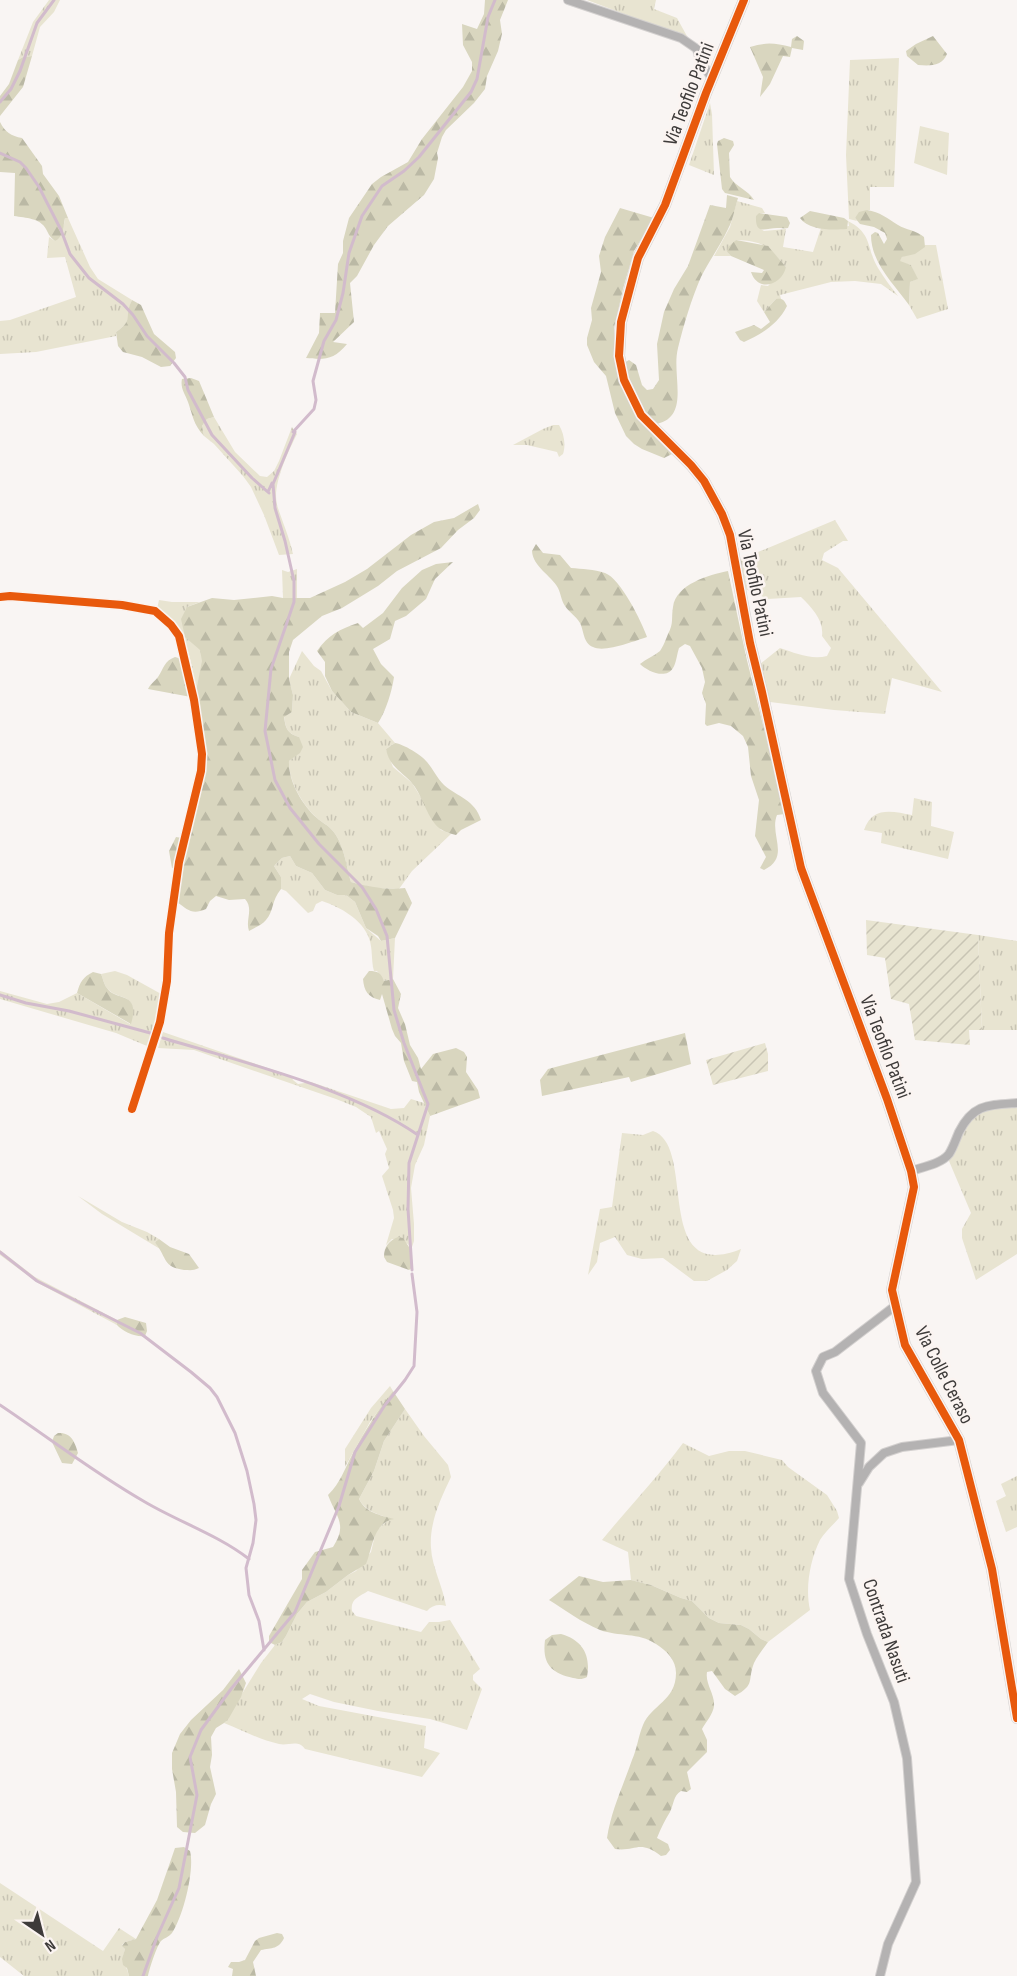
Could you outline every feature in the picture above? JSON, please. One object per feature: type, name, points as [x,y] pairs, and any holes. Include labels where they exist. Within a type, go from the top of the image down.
[{"type":"street","points":[[568,0],[681,38],[697,48],[700,61],[712,78]]},
{"type":"street","name":"Via Teofilo Patini","points":[[744,0],[712,78],[665,205],[638,258],[621,322],[619,356],[624,380],[641,415],[692,465],[704,481],[722,514],[730,535],[750,643],[801,868],[887,1099],[911,1171],[914,1187]]},
{"type":"street","points":[[0,597],[122,605],[155,610],[163,616],[179,636],[194,699],[202,754],[201,771],[179,862],[169,933],[167,981],[160,1022],[132,1109]]},
{"type":"street","points":[[911,1171],[935,1163],[948,1155],[961,1128],[971,1114],[982,1106],[1017,1103]]},
{"type":"street","name":"Via Colle Ceraso","points":[[914,1187],[892,1290],[895,1306],[905,1345],[959,1440],[992,1569],[1017,1718]]},
{"type":"street","name":"Contrada Nasuti","points":[[880,1976],[888,1944],[916,1882],[907,1758],[894,1702],[867,1634],[849,1579],[861,1443],[823,1393],[816,1371],[823,1357],[835,1352],[895,1306]]},
{"type":"street","points":[[858,1484],[869,1467],[884,1453],[902,1447],[959,1440]]},
{"type":"green space","points":[[49,0],[60,0],[54,12],[40,27],[32,56],[18,60],[33,22]]},
{"type":"green space","points":[[485,0],[508,0],[500,20],[502,34],[498,51],[487,76],[485,89],[446,130],[437,153],[434,179],[424,195],[388,226],[374,245],[357,276],[350,283],[354,322],[333,342],[347,344],[338,353],[328,358],[306,358],[319,333],[320,313],[335,313],[338,264],[343,253],[343,241],[349,218],[372,184],[408,162],[422,139],[463,87],[472,71],[472,62],[463,45],[462,24],[477,29],[484,14]]},
{"type":"green space","points":[[587,0],[656,0],[654,9],[677,18],[688,38]]},
{"type":"green space","points":[[797,36],[804,41],[803,50],[792,48],[790,57],[783,56],[770,84],[760,97],[763,77],[750,47],[770,44],[791,47],[792,39]]},
{"type":"green space","points":[[933,36],[947,54],[942,61],[932,65],[918,65],[907,56],[906,51]]},
{"type":"green space","points":[[32,56],[23,87],[0,116],[0,96],[9,84],[18,60]]},
{"type":"green space","points":[[899,58],[894,187],[870,187],[870,210],[855,218],[857,221],[849,219],[846,155],[850,60]]},
{"type":"green space","points":[[710,103],[712,114],[714,175],[689,165]]},
{"type":"green space","points":[[0,122],[9,133],[22,138],[42,166],[43,174],[59,196],[68,218],[65,218],[62,234],[55,241],[40,223],[14,216],[15,173],[0,172]]},
{"type":"green space","points":[[920,126],[949,133],[947,175],[914,163]]},
{"type":"green space","points":[[724,138],[733,141],[734,145],[729,153],[730,177],[754,200],[725,193],[722,189],[717,144]]},
{"type":"green space","points":[[727,195],[738,198],[733,218],[701,277],[678,348],[676,359],[677,404],[674,413],[667,420],[657,424],[639,405],[624,363],[629,360],[636,365],[642,385],[647,390],[653,389],[659,380],[657,344],[664,312],[688,266],[710,205],[726,208]]},
{"type":"green space","points":[[737,201],[762,208],[765,213],[759,213],[757,224],[764,231],[786,229],[783,247],[813,252],[821,228],[849,226],[848,221],[862,231],[874,261],[898,296],[881,284],[855,281],[831,282],[780,295],[781,299],[776,299],[764,312],[757,301],[761,285],[768,286],[786,267],[775,254],[760,244],[736,240],[727,252],[731,256],[714,256],[730,227]]},
{"type":"green space","points":[[620,208],[654,218],[634,251],[614,328],[614,356],[620,378],[642,422],[672,454],[664,458],[642,449],[626,436],[615,413],[606,376],[594,362],[587,345],[592,320],[591,308],[601,272],[599,256],[605,237]]},
{"type":"green space","points":[[867,210],[880,214],[924,237],[925,247],[915,254],[902,257],[900,261],[911,265],[918,279],[910,282],[909,305],[884,273],[875,255],[871,235],[878,233],[884,244],[887,239],[885,233],[874,227],[860,224],[855,218],[859,212]]},
{"type":"green space","points":[[810,211],[844,218],[848,221],[847,229],[822,229],[809,225],[800,218]]},
{"type":"green space","points":[[759,213],[787,217],[790,223],[788,228],[759,229],[756,216]]},
{"type":"green space","points":[[65,218],[68,218],[90,267],[98,279],[132,300],[127,321],[116,332],[116,336],[36,352],[0,354],[0,321],[10,320],[76,297],[65,257],[47,258],[49,237],[55,241]]},
{"type":"green space","points":[[736,240],[768,246],[786,267],[784,273],[770,284],[759,283],[751,272],[762,273],[764,270],[731,256],[727,252],[728,247]]},
{"type":"green space","points":[[925,245],[936,245],[948,309],[917,319],[909,305],[910,282],[917,279],[911,265],[899,262],[902,257]]},
{"type":"green space","points":[[776,299],[783,300],[787,306],[779,318],[757,336],[744,342],[740,340],[735,332],[754,325],[761,329],[770,322],[764,312]]},
{"type":"green space","points":[[132,300],[141,305],[154,334],[175,352],[176,358],[170,366],[161,367],[142,357],[123,352],[118,346],[116,332],[127,321]]},
{"type":"green space","points":[[191,378],[199,381],[214,417],[207,419],[202,426],[204,436],[195,424],[182,388],[182,379]]},
{"type":"green space","points":[[214,417],[235,452],[260,476],[267,477],[274,471],[292,427],[297,434],[282,469],[276,497],[293,554],[279,555],[251,487],[214,444],[204,436],[202,426],[207,419]]},
{"type":"green space","points":[[559,425],[564,439],[563,454],[559,457],[557,452],[527,445],[513,445],[543,429]]},
{"type":"green space","points":[[478,504],[480,510],[474,518],[458,530],[441,548],[397,571],[378,586],[342,608],[322,616],[293,640],[289,652],[289,679],[293,695],[292,712],[284,717],[288,730],[299,737],[303,747],[300,753],[289,761],[291,777],[307,807],[336,835],[351,882],[378,888],[405,888],[412,903],[395,938],[381,941],[378,936],[366,928],[355,902],[346,895],[337,895],[325,890],[312,873],[296,866],[290,856],[282,858],[274,866],[281,877],[281,889],[269,917],[249,931],[249,907],[245,899],[229,900],[216,896],[206,909],[197,912],[177,902],[181,871],[172,868],[169,851],[176,837],[188,839],[205,770],[196,691],[202,661],[200,650],[185,637],[181,619],[187,607],[212,598],[234,600],[272,596],[310,598],[367,569],[411,535],[434,522],[454,518]]},
{"type":"green space","points":[[835,520],[848,541],[843,541],[824,553],[822,560],[838,568],[942,692],[892,678],[885,714],[770,702],[760,664],[780,648],[815,657],[827,656],[831,648],[822,636],[821,625],[816,615],[801,597],[768,599],[743,588],[739,560]]},
{"type":"green space","points":[[536,544],[543,553],[560,555],[571,568],[597,571],[611,577],[630,601],[647,637],[605,649],[590,645],[577,618],[564,604],[555,583],[533,557],[532,551]]},
{"type":"green space","points":[[453,562],[435,579],[426,599],[406,616],[395,621],[390,639],[373,649],[381,664],[394,677],[384,713],[378,723],[351,712],[332,691],[325,676],[325,662],[317,651],[340,630],[358,623],[363,628],[383,613],[402,588],[422,570],[436,564]]},
{"type":"green space","points":[[297,569],[297,598],[283,598],[282,570],[288,572]]},
{"type":"green space","points":[[728,571],[746,656],[785,814],[777,815],[775,823],[778,845],[776,859],[764,870],[760,868],[766,857],[755,836],[759,800],[751,776],[748,747],[743,736],[731,726],[719,723],[707,726],[705,724],[706,704],[702,693],[705,682],[702,668],[690,646],[685,644],[679,648],[670,672],[661,674],[652,672],[640,664],[660,651],[671,627],[675,599],[680,592],[695,582]]},
{"type":"green space","points":[[159,600],[200,602],[187,607],[195,645],[201,650],[203,661],[196,691],[186,645],[175,625],[157,609]]},
{"type":"green space","points":[[302,651],[321,671],[332,691],[351,712],[378,723],[395,743],[386,749],[393,767],[412,783],[441,830],[451,834],[412,871],[399,889],[374,888],[351,882],[336,835],[307,807],[297,792],[291,776],[289,761],[299,753],[299,737],[288,730],[284,716],[292,712],[293,695],[289,679]]},
{"type":"green space","points":[[175,657],[182,659],[191,697],[148,689],[166,663]]},
{"type":"green space","points":[[395,743],[425,759],[444,785],[475,808],[481,820],[456,835],[437,826],[415,787],[390,760],[386,749]]},
{"type":"green space","points":[[914,798],[932,802],[931,826],[954,832],[948,859],[881,843],[882,833],[864,830],[872,817],[877,814],[897,812],[912,815]]},
{"type":"green space","points":[[290,856],[296,866],[312,873],[325,890],[337,895],[346,895],[355,902],[366,928],[381,941],[395,938],[393,979],[384,981],[377,971],[374,971],[369,938],[356,920],[343,910],[322,901],[308,913],[286,891],[281,889],[281,877],[274,866],[282,858]]},
{"type":"green space","points":[[866,920],[978,935],[982,1030],[969,1030],[970,1045],[915,1040],[909,1004],[891,999],[885,958],[867,955]]},
{"type":"green space","points":[[978,935],[1017,941],[1017,1030],[982,1030]]},
{"type":"green space","points":[[115,971],[163,995],[154,1031],[147,1046],[116,1033],[0,999],[0,991],[47,1004],[59,1002],[77,993],[130,1024],[133,1014],[130,1002],[111,992],[106,987],[101,974]]},
{"type":"green space","points":[[369,971],[379,973],[384,981],[393,979],[401,994],[398,1008],[410,1045],[418,1058],[421,1069],[433,1054],[456,1048],[464,1052],[467,1057],[466,1072],[478,1090],[480,1098],[430,1116],[417,1082],[412,1081],[404,1061],[401,1043],[392,1029],[382,994],[380,1000],[372,997],[364,987],[363,979]]},
{"type":"green space","points":[[93,972],[101,974],[105,985],[111,992],[130,1001],[133,1006],[131,1024],[77,993],[82,980]]},
{"type":"green space","points":[[163,1032],[291,1076],[298,1084],[311,1082],[391,1109],[404,1108],[411,1099],[424,1103],[430,1116],[424,1145],[415,1165],[411,1188],[414,1241],[411,1250],[408,1244],[392,1239],[386,1245],[394,1218],[382,1176],[389,1168],[385,1154],[387,1149],[379,1131],[376,1133],[371,1117],[356,1107],[336,1099],[194,1050],[158,1048]]},
{"type":"green space","points":[[685,1033],[691,1064],[631,1082],[629,1077],[542,1096],[540,1080],[548,1069]]},
{"type":"green space","points":[[765,1043],[768,1054],[768,1071],[713,1085],[706,1060]]},
{"type":"green space","points":[[1017,1107],[1017,1254],[976,1280],[962,1238],[962,1229],[971,1213],[949,1161],[960,1133],[980,1109]]},
{"type":"green space","points":[[653,1131],[666,1142],[673,1161],[685,1231],[696,1248],[713,1255],[741,1249],[737,1261],[727,1270],[707,1281],[694,1281],[663,1258],[642,1259],[627,1255],[615,1237],[600,1243],[597,1262],[588,1275],[600,1209],[612,1207],[622,1133],[643,1135]]},
{"type":"green space","points":[[78,1196],[122,1222],[159,1239],[155,1242],[160,1249],[102,1214]]},
{"type":"green space","points":[[398,1237],[403,1238],[411,1250],[413,1267],[409,1270],[387,1262],[384,1257],[388,1244]]},
{"type":"green space","points":[[159,1239],[170,1247],[189,1254],[199,1268],[184,1270],[172,1267],[155,1242]]},
{"type":"green space","points":[[0,1250],[35,1277],[117,1320],[117,1325],[38,1283],[0,1255]]},
{"type":"green space","points":[[125,1317],[146,1323],[145,1336],[134,1335],[119,1327],[117,1320]]},
{"type":"green space","points":[[390,1386],[393,1391],[370,1422],[345,1467],[345,1449],[371,1408]]},
{"type":"green space","points":[[393,1391],[405,1409],[384,1441],[374,1471],[359,1499],[369,1510],[394,1519],[387,1521],[378,1531],[366,1564],[326,1592],[307,1602],[297,1614],[282,1642],[275,1645],[269,1642],[269,1636],[302,1579],[302,1570],[315,1552],[333,1547],[340,1532],[339,1521],[328,1495],[339,1481],[371,1422]]},
{"type":"green space","points":[[405,1409],[448,1465],[451,1477],[436,1511],[431,1539],[433,1562],[446,1606],[431,1607],[427,1611],[368,1591],[354,1601],[352,1611],[356,1616],[421,1632],[429,1622],[450,1620],[480,1669],[473,1675],[473,1680],[482,1689],[467,1730],[430,1719],[334,1702],[310,1694],[302,1699],[319,1706],[426,1726],[424,1748],[440,1753],[422,1777],[305,1749],[299,1744],[272,1742],[224,1723],[261,1663],[275,1645],[282,1642],[297,1614],[307,1602],[356,1571],[371,1552],[376,1531],[392,1519],[370,1510],[359,1499],[374,1471],[384,1441]]},
{"type":"green space","points":[[58,1433],[69,1436],[75,1445],[78,1453],[72,1464],[62,1463],[52,1442]]},
{"type":"green space","points":[[683,1443],[709,1456],[729,1451],[745,1451],[782,1460],[788,1467],[827,1495],[837,1511],[839,1518],[820,1540],[809,1574],[810,1610],[768,1642],[741,1625],[719,1623],[709,1618],[692,1601],[631,1580],[628,1552],[602,1540]]},
{"type":"green space","points":[[1017,1476],[1017,1527],[1006,1532],[996,1501],[1006,1496],[1001,1484]]},
{"type":"green space","points":[[579,1576],[603,1582],[631,1580],[651,1585],[692,1601],[709,1618],[719,1623],[741,1625],[768,1642],[754,1663],[750,1682],[742,1692],[735,1696],[725,1689],[712,1671],[707,1672],[707,1681],[714,1706],[702,1729],[707,1740],[707,1752],[687,1772],[691,1789],[687,1792],[681,1791],[676,1795],[657,1838],[668,1844],[670,1850],[666,1855],[661,1856],[642,1847],[615,1849],[607,1838],[614,1808],[643,1725],[668,1696],[675,1682],[676,1673],[673,1660],[649,1640],[600,1630],[549,1600]]},
{"type":"green space","points":[[561,1634],[575,1640],[584,1650],[588,1662],[587,1677],[580,1679],[565,1676],[550,1666],[545,1655],[545,1640],[552,1635]]},
{"type":"green space","points":[[239,1669],[246,1683],[241,1697],[229,1718],[216,1728],[211,1737],[210,1767],[216,1794],[205,1825],[195,1833],[183,1832],[177,1827],[172,1753],[180,1734],[191,1720],[223,1690]]},
{"type":"green space","points":[[184,1847],[190,1851],[191,1870],[187,1893],[176,1926],[171,1934],[159,1943],[148,1976],[129,1976],[127,1968],[123,1965],[125,1949],[122,1946],[125,1942],[136,1939],[157,1900],[175,1848]]},
{"type":"green space","points":[[0,1883],[103,1951],[119,1928],[136,1939],[122,1945],[125,1949],[123,1957],[129,1976],[24,1976],[0,1957]]},
{"type":"green space","points":[[277,1933],[282,1934],[284,1938],[280,1944],[261,1950],[253,1962],[256,1976],[232,1976],[233,1969],[228,1967],[231,1962],[245,1960],[255,1941]]},
{"type":"waterway","points":[[0,102],[11,89],[20,71],[37,23],[54,0]]},
{"type":"waterway","points":[[293,432],[314,409],[316,400],[313,381],[324,341],[336,320],[349,253],[362,216],[382,186],[419,157],[471,92],[477,79],[488,17],[495,0]]},
{"type":"waterway","points":[[0,153],[20,162],[26,168],[39,187],[61,230],[70,254],[89,278],[123,304],[147,336],[174,363],[185,377],[188,390],[212,435],[269,493]]},
{"type":"waterway","points":[[295,432],[273,484],[275,508],[294,581],[294,602],[271,669],[265,731],[275,780],[290,808],[319,844],[362,887],[376,909],[387,936],[394,1010],[404,1043],[428,1104],[409,1163],[408,1209],[412,1270]]},
{"type":"waterway","points":[[268,492],[272,483]]},
{"type":"waterway","points":[[0,995],[154,1034]]},
{"type":"waterway","points":[[163,1038],[260,1067],[344,1096],[418,1135]]},
{"type":"waterway","points":[[0,1252],[37,1281],[140,1333],[191,1372],[217,1397],[235,1433],[254,1504],[256,1520],[246,1568],[249,1595],[259,1621],[264,1650]]},
{"type":"waterway","points":[[143,1976],[157,1937],[179,1888],[197,1795],[190,1757],[201,1730],[231,1689],[295,1612],[339,1506],[355,1452],[385,1405],[414,1366],[417,1312],[412,1274]]},
{"type":"waterway","points":[[0,1405],[126,1491],[237,1550],[249,1559]]},
{"type":"cycle path","points":[[744,0],[706,93],[665,205],[638,258],[621,322],[619,356],[624,380],[641,415],[704,481],[722,514],[730,535],[750,643],[801,868],[887,1099],[911,1171],[914,1187],[892,1290],[905,1345],[959,1440],[992,1569],[1017,1718]]},
{"type":"cycle path","points":[[0,597],[122,605],[155,611],[171,625],[179,636],[194,700],[202,754],[201,771],[179,862],[169,933],[167,981],[160,1022],[132,1109]]}]
